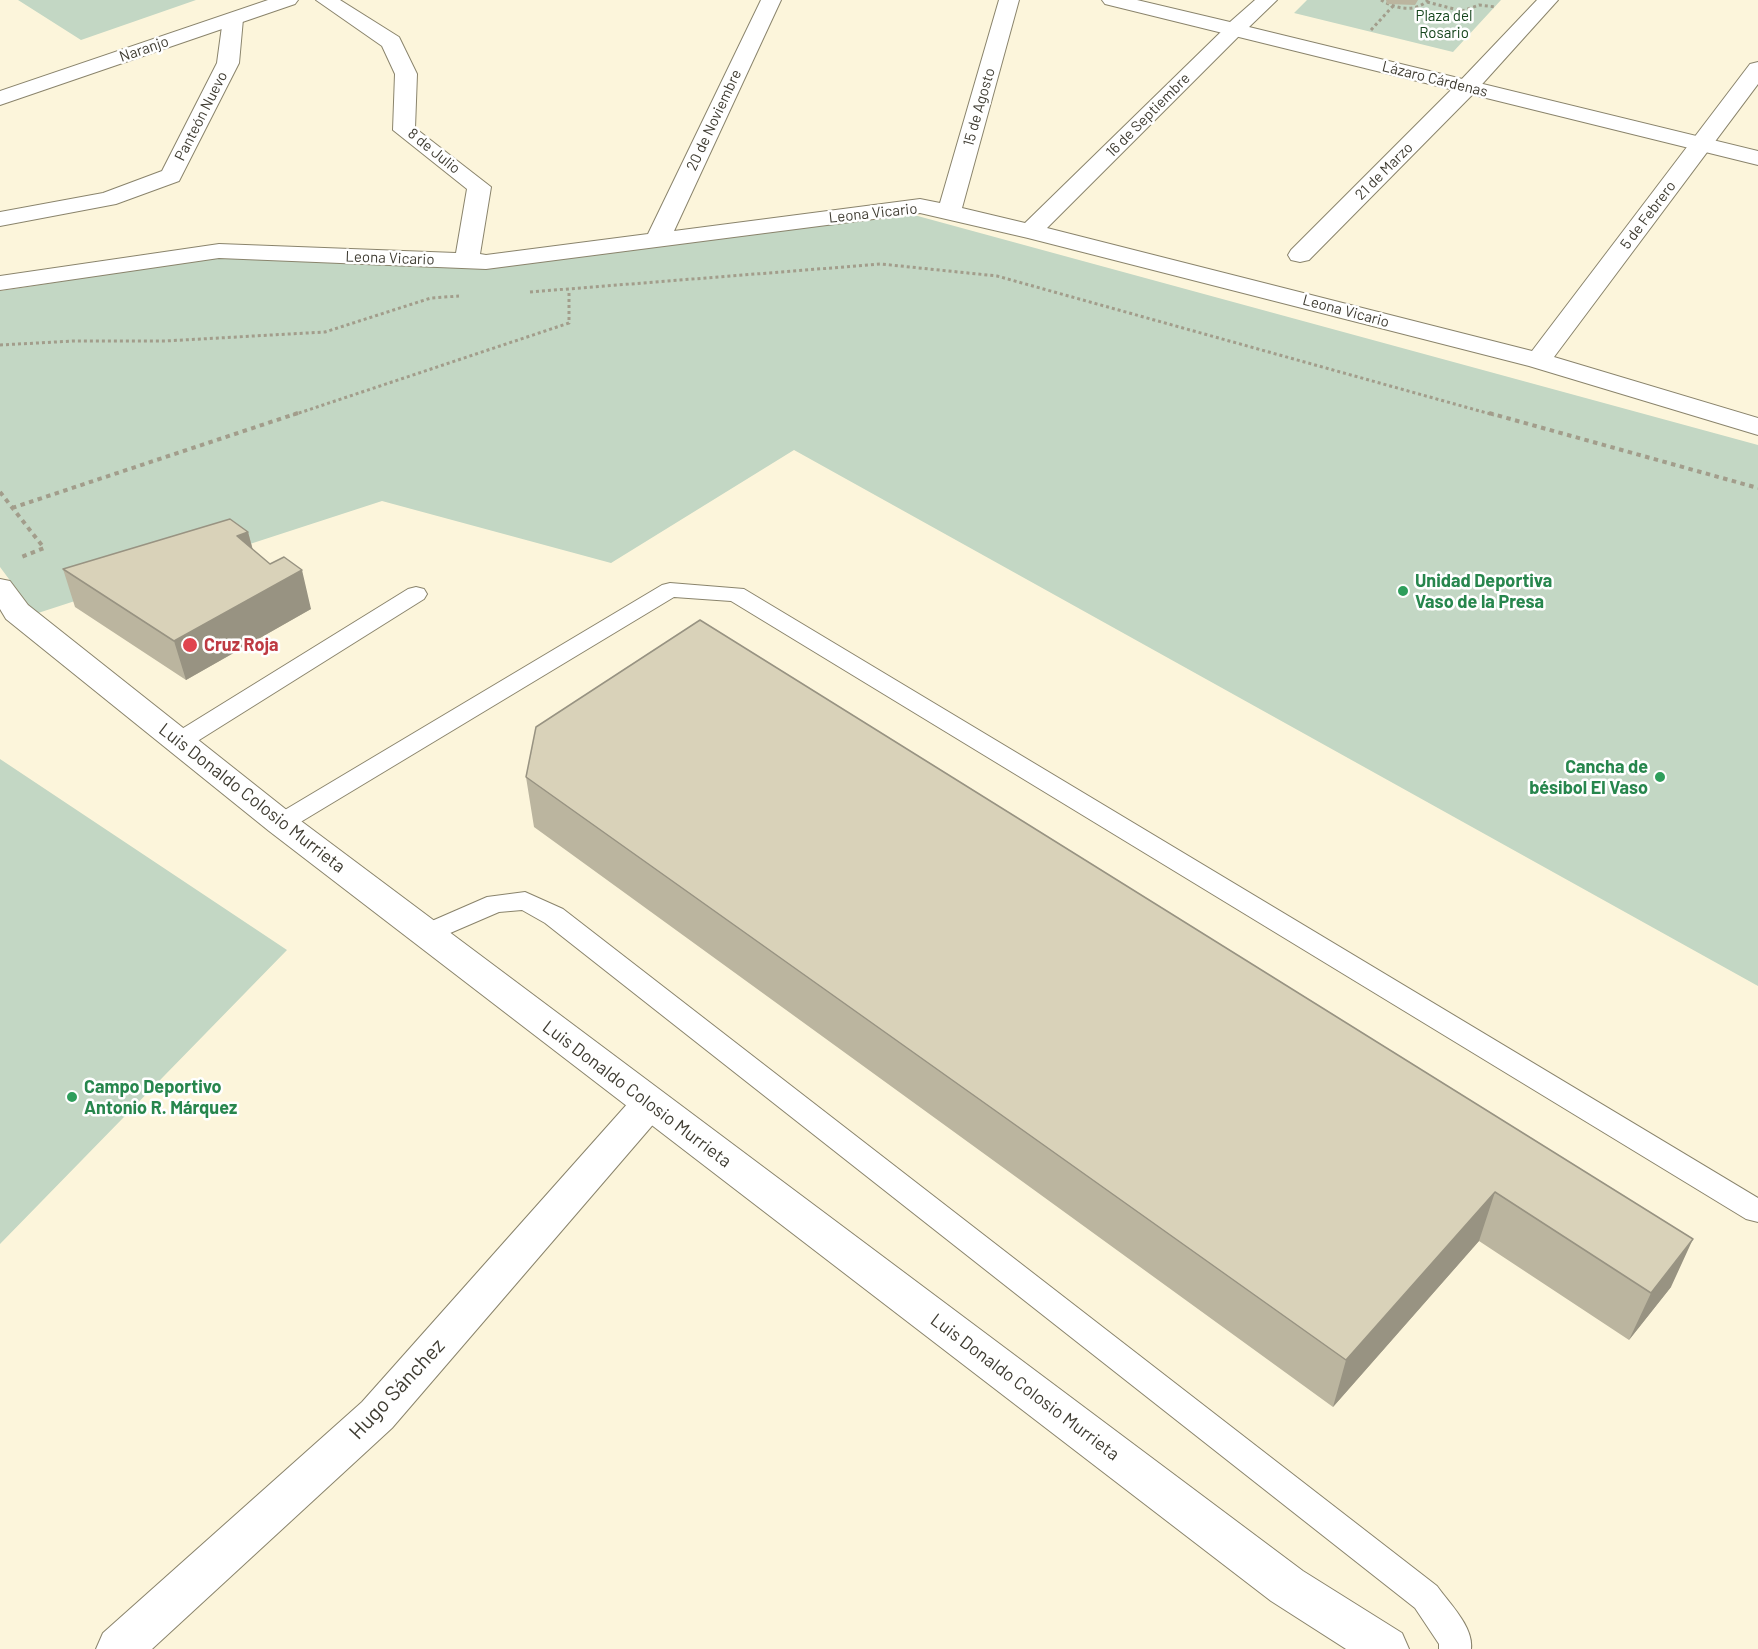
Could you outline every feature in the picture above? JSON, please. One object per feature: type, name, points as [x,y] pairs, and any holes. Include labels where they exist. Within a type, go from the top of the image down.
[{"type":"street","name":"Naranjo","points":[[0,98],[288,0]]},
{"type":"street","name":"8 de Julio","points":[[326,0],[391,42],[406,74],[403,106],[405,130],[479,187],[467,261]]},
{"type":"street","name":"20 de Noviembre","points":[[657,240],[771,0]]},
{"type":"street","name":"15 de Agosto","points":[[949,213],[1009,0]]},
{"type":"street","name":"Lázaro Cárdenas","points":[[1112,0],[1241,23],[1708,137],[1758,158]]},
{"type":"street","name":"Lázaro Cárdenas","points":[[1178,0],[1241,23]]},
{"type":"street","name":"16 de Septiembre","points":[[1030,231],[1267,0]]},
{"type":"street","name":"21 de Marzo","points":[[1300,255],[1473,80],[1548,0]]},
{"type":"street","name":"Panteón Nuevo","points":[[0,219],[108,199],[171,176],[228,63],[233,19]]},
{"type":"street","name":"5 de Febrero","points":[[1538,360],[1758,69]]},
{"type":"street","name":"Lázaro Cárdenas","points":[[1708,137],[1758,140]]},
{"type":"street","name":"Leona Vicario","points":[[0,283],[219,251],[486,262],[920,206],[1030,231],[1538,360],[1758,428]]},
{"type":"street","name":"Luis Donaldo Colosio Murrieta","points":[[6,574],[17,612],[281,823],[1287,1586],[1386,1649]]},
{"type":"street","name":"Hugo Sánchez","points":[[119,1649],[377,1415],[650,1103]]},
{"type":"street","name":"Luis Donaldo Colosio Murrieta","points":[[1287,1586],[1347,1649]]},
{"type":"lane","points":[[281,823],[670,590],[736,594],[1756,1211]]},
{"type":"lane","points":[[180,741],[416,594]]},
{"type":"lane","points":[[427,934],[496,903],[525,901],[554,916],[1426,1597],[1456,1641],[1455,1649]]},
{"type":"path","points":[[1380,0],[1401,8],[1416,7],[1427,1],[1462,11],[1479,5],[1533,16]]},
{"type":"path","points":[[523,292],[881,264],[997,276],[1758,488]]},
{"type":"path","points":[[12,508],[569,323],[569,290]]},
{"type":"path","points":[[0,345],[74,341],[165,341],[325,332],[431,298],[465,296]]},
{"type":"path","points":[[0,492],[44,548],[6,574]]},
{"type":"green space","points":[[18,0],[196,0],[81,40]]},
{"type":"green space","name":"Plaza del Rosario","points":[[1307,0],[1501,0],[1453,52],[1294,13]]},
{"type":"green space","name":"Unidad Deportiva Vaso de la Presa","points":[[914,215],[1758,445],[1758,986],[794,450],[611,563],[382,501],[35,614],[0,567],[0,291],[213,258],[470,267]]},
{"type":"green space","name":"Campo Deportivo Antonio R. Márquez","points":[[0,759],[287,950],[0,1244]]},
{"type":"building","points":[[230,519],[248,532],[237,536],[270,564],[284,557],[302,570],[174,641],[63,569]]},
{"type":"building","points":[[700,620],[1693,1239],[1651,1293],[1495,1192],[1346,1360],[526,777],[536,727]]},
{"type":"place","name":"Unidad Deportiva Vaso de la Presa","points":[[1403,591]]},
{"type":"place","name":"Cruz Roja","points":[[190,645]]},
{"type":"place","name":"Cancha de bésibol El Vaso","points":[[1660,777]]},
{"type":"place","name":"Campo Deportivo Antonio R. Márquez","points":[[72,1097]]}]
